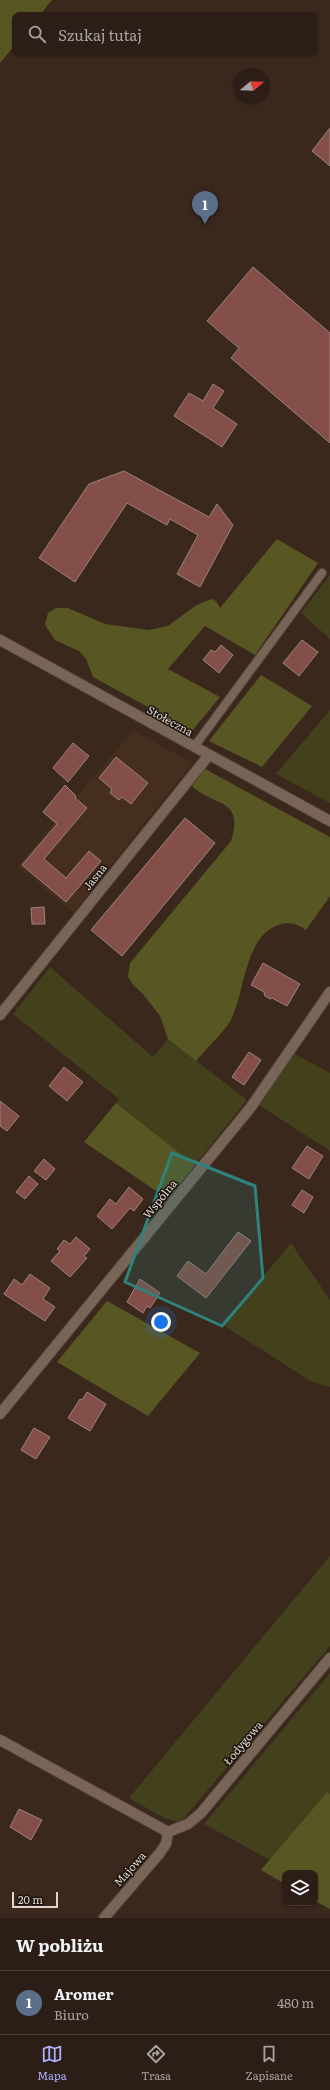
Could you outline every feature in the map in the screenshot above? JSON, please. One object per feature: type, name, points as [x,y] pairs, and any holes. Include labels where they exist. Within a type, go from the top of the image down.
[{"type":"street","name":"Stołeczna","points":[[0,640],[330,821]]},
{"type":"street","name":"Jasna","points":[[0,1015],[209,755]]},
{"type":"street","name":"Wspólna","points":[[0,1414],[251,1106],[330,992]]},
{"type":"street","name":"Łodygowa","points":[[168,1832],[188,1824],[201,1813],[330,1658]]},
{"type":"street","points":[[0,1740],[168,1832]]},
{"type":"street","name":"Majowa","points":[[104,1918],[159,1854],[166,1844],[168,1832]]},
{"type":"lane","points":[[194,747],[322,573]]},
{"type":"highlighted area","points":[[172,1153],[255,1186],[263,1278],[222,1326],[125,1282]]},
{"type":"shaded area","points":[[0,0],[52,0],[42,12],[12,12],[12,49],[0,63]]},
{"type":"shaded area","points":[[277,539],[318,563],[255,655],[205,626],[168,669],[220,697],[192,731],[93,677],[86,659],[79,651],[55,640],[45,625],[48,613],[56,608],[68,608],[105,624],[149,630],[168,626],[195,606],[211,599],[216,601],[220,608]]},
{"type":"shaded area","points":[[330,575],[330,639],[301,613]]},
{"type":"shaded area","points":[[261,675],[312,706],[262,767],[209,741]]},
{"type":"shaded area","points":[[330,710],[330,803],[276,774]]},
{"type":"shaded area","points":[[133,730],[192,763],[73,913],[18,866]]},
{"type":"shaded area","points":[[205,769],[330,837],[330,896],[306,930],[300,926],[285,923],[267,931],[252,952],[230,1022],[196,1061],[168,1039],[160,1016],[128,977],[130,963],[231,841],[234,827],[234,817],[230,810],[225,805],[200,793],[192,786]]},
{"type":"shaded area","points":[[50,967],[153,1057],[168,1039],[247,1100],[195,1165],[116,1103],[119,1099],[13,1014]]},
{"type":"shaded area","points":[[295,1054],[330,1073],[330,1151],[259,1105]]},
{"type":"shaded area","points":[[116,1103],[195,1165],[168,1199],[84,1142]]},
{"type":"shaded area","points":[[291,1243],[330,1300],[330,1387],[312,1382],[223,1325]]},
{"type":"shaded area","points":[[107,1301],[200,1353],[148,1416],[57,1362]]},
{"type":"shaded area","points":[[330,1556],[330,1646],[179,1822],[166,1819],[129,1798]]},
{"type":"shaded area","points":[[330,1673],[330,1794],[327,1792],[270,1860],[204,1824]]},
{"type":"shaded area","points":[[327,1792],[330,1794],[330,1909],[318,1903],[318,1870],[282,1870],[282,1882],[261,1870]]},
{"type":"building","points":[[330,128],[330,166],[312,151]]},
{"type":"building","points":[[253,267],[330,333],[330,443],[231,358],[239,348],[207,321]]},
{"type":"building","points":[[213,384],[224,391],[213,408],[237,424],[222,447],[174,416],[189,393],[203,401]]},
{"type":"building","points":[[124,471],[209,517],[217,504],[233,525],[200,587],[177,574],[198,535],[170,519],[167,525],[127,503],[75,582],[39,558],[89,484]]},
{"type":"building","points":[[302,640],[318,652],[299,676],[283,663]]},
{"type":"building","points":[[221,645],[233,655],[219,673],[203,660],[211,650],[215,652]]},
{"type":"building","points":[[73,743],[89,756],[68,782],[53,768]]},
{"type":"building","points":[[116,757],[148,783],[131,804],[122,797],[119,800],[110,793],[112,789],[99,778]]},
{"type":"building","points":[[65,785],[76,796],[75,798],[87,808],[44,859],[66,878],[89,851],[101,861],[66,902],[22,865],[57,824],[43,812]]},
{"type":"building","points":[[185,818],[215,843],[122,956],[91,930]]},
{"type":"building","points":[[44,907],[45,924],[32,924],[31,908]]},
{"type":"building","points":[[263,963],[300,984],[287,1006],[272,998],[270,999],[265,996],[264,992],[251,985]]},
{"type":"building","points":[[249,1052],[261,1060],[244,1085],[232,1077]]},
{"type":"building","points":[[64,1067],[83,1082],[67,1101],[49,1086]]},
{"type":"building","points":[[0,1101],[19,1116],[7,1131],[0,1126]]},
{"type":"building","points":[[307,1146],[323,1156],[309,1179],[292,1168]]},
{"type":"building","points":[[44,1159],[55,1169],[46,1180],[34,1171]]},
{"type":"building","points":[[29,1176],[38,1184],[25,1199],[16,1192]]},
{"type":"building","points":[[129,1187],[143,1199],[134,1211],[130,1208],[112,1229],[97,1216],[110,1199],[116,1204]]},
{"type":"building","points":[[302,1190],[313,1197],[304,1213],[292,1205]]},
{"type":"building","points":[[238,1232],[251,1241],[206,1298],[177,1276],[188,1261],[206,1274]]},
{"type":"building","points":[[76,1237],[90,1249],[84,1256],[87,1258],[70,1277],[51,1261],[60,1251],[57,1249],[64,1240],[70,1244]]},
{"type":"building","points":[[30,1274],[50,1288],[43,1299],[55,1307],[45,1321],[4,1294],[14,1279],[22,1285]]},
{"type":"building","points":[[140,1279],[160,1293],[150,1308],[147,1306],[143,1313],[127,1302]]},
{"type":"building","points":[[87,1392],[106,1404],[90,1431],[68,1418],[80,1399],[82,1400]]},
{"type":"building","points":[[34,1428],[50,1437],[36,1459],[21,1450]]},
{"type":"building","points":[[19,1809],[42,1820],[31,1840],[10,1827]]},
{"type":"place","name":"Aromer","points":[[205,224]]}]
